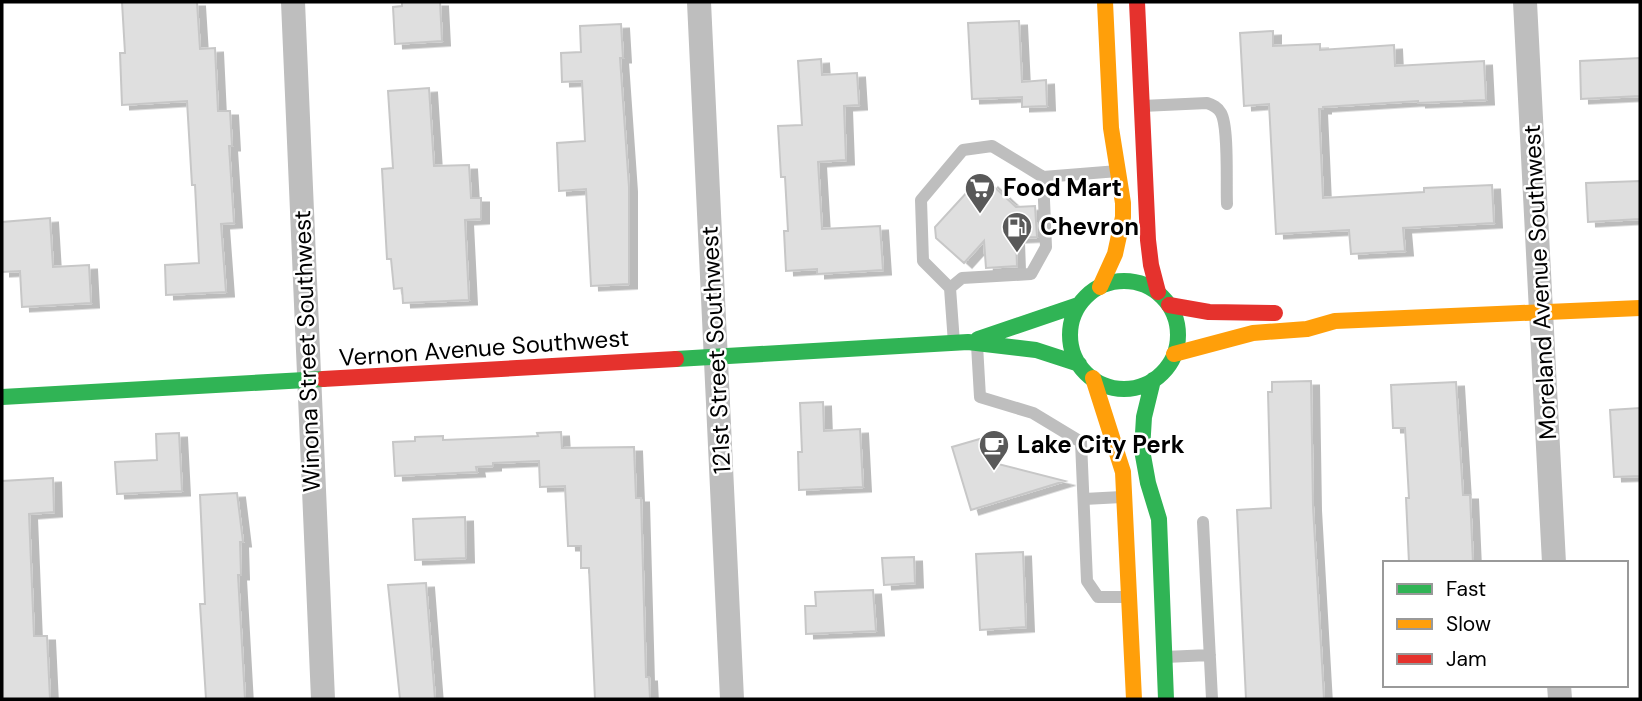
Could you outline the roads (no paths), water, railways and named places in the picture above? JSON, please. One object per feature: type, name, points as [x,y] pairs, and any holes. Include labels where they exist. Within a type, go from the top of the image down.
[{"type":"street","name":"Winona Street Southwest","points":[[293,2],[307,381],[323,699]]},
{"type":"street","name":"121st Street Southwest","points":[[699,2],[732,699]]},
{"type":"street","points":[[1100,287],[1115,254],[1123,217],[1111,128],[1105,2]]},
{"type":"street","points":[[1137,2],[1147,240],[1158,292]]},
{"type":"street","name":"Moreland Avenue Southwest","points":[[1525,2],[1554,561]]},
{"type":"street","points":[[1126,281],[1143,284],[1158,292],[1169,305],[1176,320],[1178,337],[1174,354],[1165,369],[1153,380],[1137,387],[1119,388],[1101,384],[1079,364],[1070,340],[1072,322],[1079,305],[1091,291],[1108,283],[1126,281]]},
{"type":"street","name":"Vernon Avenue Southwest","points":[[967,343],[1079,305]]},
{"type":"street","points":[[1169,305],[1195,312],[1230,315],[1299,312],[1335,321]]},
{"type":"street","points":[[1174,354],[1254,333],[1307,329],[1335,321],[1640,308]]},
{"type":"street","name":"Vernon Avenue Southwest","points":[[2,397],[967,343],[1036,350],[1079,364]]},
{"type":"street","points":[[1093,378],[1123,472],[1134,699]]},
{"type":"street","points":[[1153,380],[1143,409],[1141,454],[1158,519],[1166,699]]},
{"type":"lane","points":[[1142,106],[1207,103],[1214,105],[1221,112],[1227,204]]},
{"type":"lane","points":[[1118,171],[1043,177],[992,146],[963,150],[920,200],[923,261],[950,288],[981,397],[1033,414],[1081,442],[1087,581],[1098,597],[1130,597]]},
{"type":"lane","points":[[950,288],[962,278],[1031,274],[1046,247],[1043,177]]},
{"type":"lane","points":[[1084,499],[1125,496]]},
{"type":"lane","points":[[1203,522],[1212,699]]},
{"type":"lane","points":[[1164,657],[1210,655]]},
{"type":"place","name":"Food Mart","points":[[980,215]]},
{"type":"place","name":"Chevron","points":[[1017,254]]},
{"type":"place","name":"Lake City Perk","points":[[994,472]]}]
